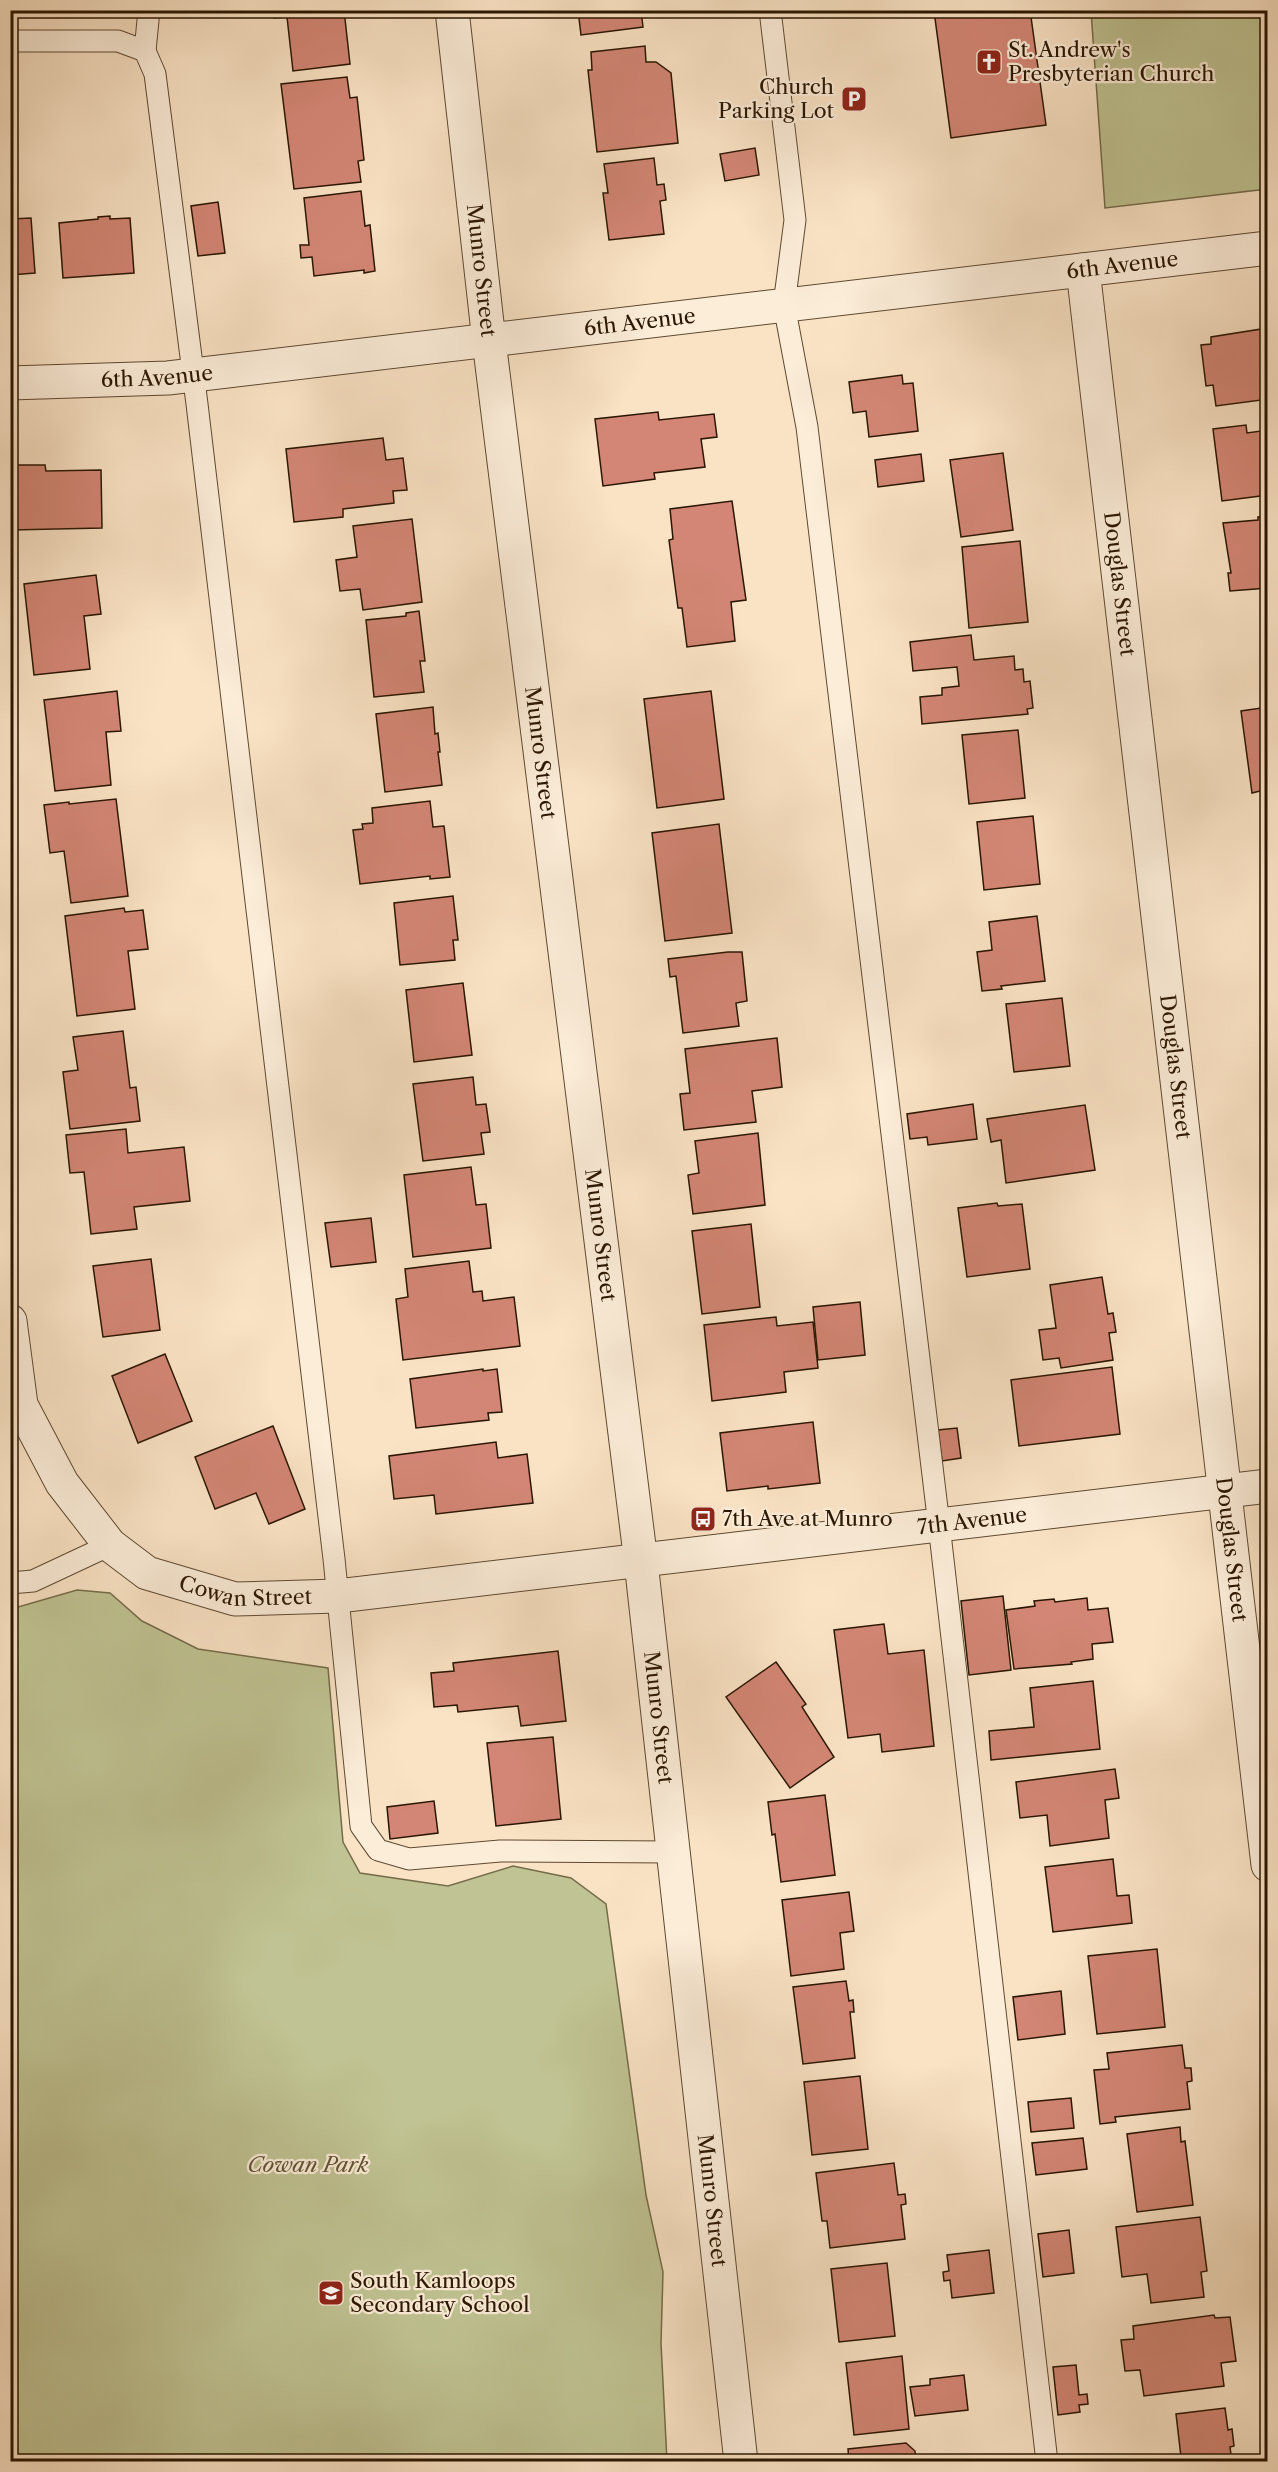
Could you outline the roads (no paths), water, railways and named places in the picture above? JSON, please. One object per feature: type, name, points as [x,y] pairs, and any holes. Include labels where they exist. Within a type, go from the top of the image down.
[{"type":"street","name":"Munro Street","points":[[452,10],[489,341],[641,1562],[741,2462]]},
{"type":"street","name":"6th Avenue","points":[[10,383],[168,378],[1268,248]]},
{"type":"street","name":"Douglas Street","points":[[1083,270],[1268,1864]]},
{"type":"street","name":"Cowan Street","points":[[10,1321],[21,1404],[62,1483],[110,1545],[147,1573],[235,1599],[338,1596],[641,1562]]},
{"type":"street","name":"7th Avenue","points":[[641,1562],[1268,1486]]},
{"type":"lane","points":[[149,10],[145,51],[155,74],[193,375],[338,1596],[361,1826],[378,1850],[409,1859],[500,1851],[672,1852]]},
{"type":"lane","points":[[770,10],[795,219],[784,305],[807,427],[939,1525],[1047,2462]]},
{"type":"lane","points":[[10,40],[118,41],[145,51]]},
{"type":"lane","points":[[10,1583],[33,1581],[110,1545]]},
{"type":"place","name":"St. Andrew's Presbyterian Church","points":[[989,62]]},
{"type":"place","name":"Church Parking Lot","points":[[854,99]]},
{"type":"place","name":"7th Ave at Munro","points":[[703,1519]]},
{"type":"place","name":"South Kamloops Secondary School","points":[[331,2293]]},
{"type":"park label","name":"Cowan Park","points":[[308,2165]]}]
